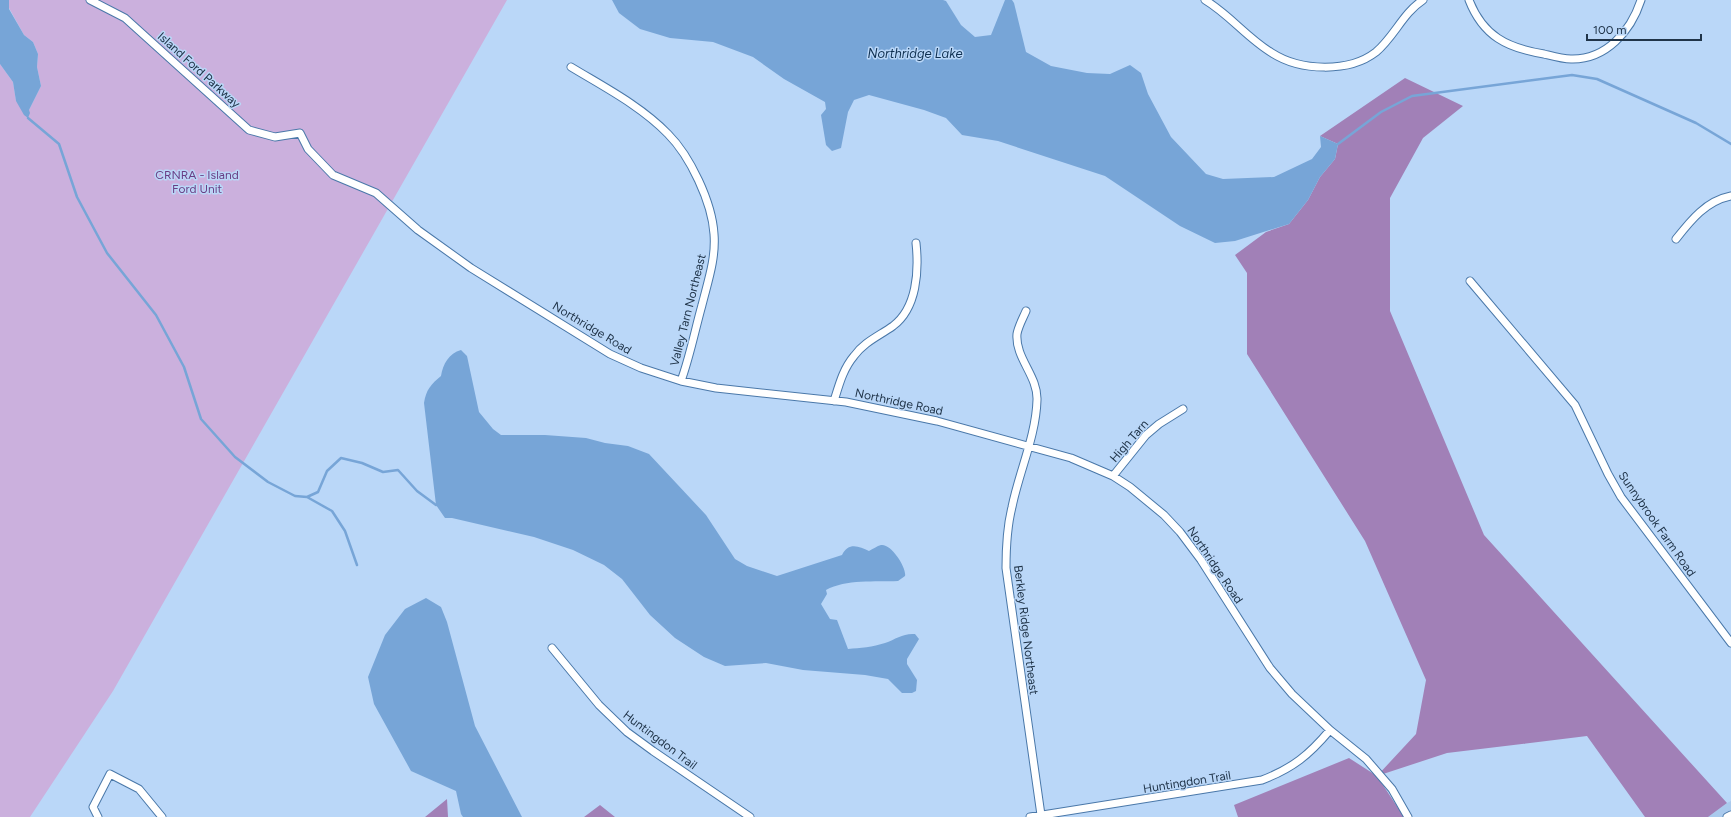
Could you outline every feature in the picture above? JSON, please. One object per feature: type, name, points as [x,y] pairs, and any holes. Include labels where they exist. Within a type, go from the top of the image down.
[{"type":"street","name":"Island Ford Parkway","points":[[90,0],[125,18],[249,130],[276,137],[300,133]]},
{"type":"street","points":[[1205,0],[1230,18],[1273,54],[1289,61],[1330,68],[1355,63],[1376,51],[1405,16],[1423,0]]},
{"type":"street","points":[[1469,0],[1477,17],[1485,28],[1496,38],[1508,45],[1524,51],[1571,59],[1601,52],[1611,45],[1631,24],[1640,0]]},
{"type":"street","name":"Valley Tarn Northeast","points":[[570,68],[625,100],[651,119],[668,134],[689,162],[709,207],[714,233],[713,260],[681,381]]},
{"type":"street","name":"Northridge Road","points":[[300,133],[308,149],[333,175],[376,193],[418,230],[473,270],[567,326],[610,354],[641,368],[681,381],[716,388],[834,401],[937,421],[1071,458],[1113,476],[1148,501],[1180,532],[1201,560],[1270,668],[1292,694],[1330,730],[1366,759],[1392,789],[1408,817]]},
{"type":"street","points":[[1676,239],[1697,214],[1707,206],[1731,196]]},
{"type":"street","points":[[834,401],[844,372],[854,356],[868,342],[894,325],[908,307],[917,276],[916,244]]},
{"type":"street","name":"Sunnybrook Farm Road","points":[[1470,281],[1575,405],[1608,474],[1621,497],[1731,643]]},
{"type":"street","name":"Berkley Ridge Northeast","points":[[1026,312],[1017,332],[1017,342],[1033,378],[1038,398],[1036,415],[1011,508],[1006,544],[1006,568],[1041,815]]},
{"type":"street","name":"High Tarn","points":[[1113,476],[1146,435],[1159,424],[1183,409]]},
{"type":"street","name":"Huntingdon Trail","points":[[552,648],[599,704],[627,732],[750,817]]},
{"type":"street","name":"Huntingdon Trail","points":[[1030,817],[1262,780],[1283,772],[1300,761],[1312,751],[1330,730]]},
{"type":"street","points":[[98,817],[93,807],[110,774],[139,789],[162,817]]},
{"type":"street","points":[[1727,817],[1731,815]]},
{"type":"shaded area","points":[[1405,78],[1463,106],[1423,138],[1390,198],[1390,311],[1484,535],[1727,803],[1708,817],[1645,817],[1587,736],[1447,753],[1377,776],[1416,734],[1426,680],[1365,541],[1247,354],[1247,273],[1235,255],[1266,232],[1289,224],[1308,200],[1320,177],[1335,159],[1338,144],[1320,136]]},
{"type":"shaded area","points":[[1349,758],[1377,776],[1404,817],[1238,817],[1234,805]]},
{"type":"shaded area","points":[[447,799],[448,817],[425,817]]},
{"type":"shaded area","points":[[1731,801],[1731,817],[1708,817],[1727,803]]},
{"type":"shaded area","points":[[600,805],[615,817],[584,817]]},
{"type":"green space","name":"CRNRA - Island Ford Unit","points":[[9,0],[507,0],[113,691],[30,817],[0,817],[0,64],[13,82],[16,101],[29,110],[41,86],[37,67],[38,54],[33,42],[24,35],[9,8]]},
{"type":"water","points":[[0,0],[9,0],[9,9],[24,35],[33,42],[38,54],[37,67],[41,86],[29,110],[30,113],[28,118],[24,115],[16,101],[13,82],[0,64]]},
{"type":"water","name":"Northridge Lake","points":[[612,0],[943,0],[946,1],[961,25],[975,37],[991,35],[1005,0],[1012,0],[1026,52],[1051,66],[1087,73],[1110,74],[1130,65],[1141,73],[1148,94],[1171,137],[1206,174],[1223,179],[1274,177],[1312,159],[1321,147],[1320,136],[1338,144],[1335,159],[1320,177],[1308,200],[1289,224],[1235,241],[1215,243],[1180,226],[1105,176],[998,141],[962,135],[946,118],[924,110],[869,95],[854,100],[848,112],[841,148],[832,151],[826,145],[821,115],[826,109],[825,102],[784,79],[753,57],[713,42],[670,38],[640,29],[619,13]]},
{"type":"water","points":[[461,350],[467,356],[479,412],[493,429],[501,435],[545,435],[586,438],[605,443],[628,446],[649,454],[706,515],[735,559],[747,566],[777,576],[842,555],[847,548],[854,546],[869,551],[881,545],[885,545],[898,557],[904,568],[905,576],[898,581],[861,582],[834,586],[826,590],[827,594],[821,604],[830,619],[837,620],[848,649],[862,648],[885,643],[903,635],[915,634],[919,639],[907,659],[907,664],[917,680],[916,691],[912,693],[902,693],[888,679],[865,675],[803,670],[766,663],[725,666],[704,657],[675,638],[650,615],[622,579],[604,565],[573,550],[534,537],[452,518],[445,518],[436,505],[424,403],[428,391],[441,376],[443,367],[447,360],[457,351]]},
{"type":"water","points":[[426,598],[441,607],[447,622],[475,726],[522,817],[463,817],[456,791],[411,771],[374,704],[368,677],[385,635],[405,609]]},
{"type":"waterway","points":[[1338,144],[1381,112],[1412,96],[1572,75],[1597,79],[1696,123],[1731,144]]},
{"type":"waterway","points":[[28,118],[59,144],[77,197],[107,253],[156,315],[184,367],[201,419],[235,457],[268,482],[295,496],[307,497],[318,492],[327,471],[341,458],[362,463],[383,472],[398,470],[417,491],[436,505]]},
{"type":"waterway","points":[[307,497],[332,511],[345,531],[357,565]]}]
